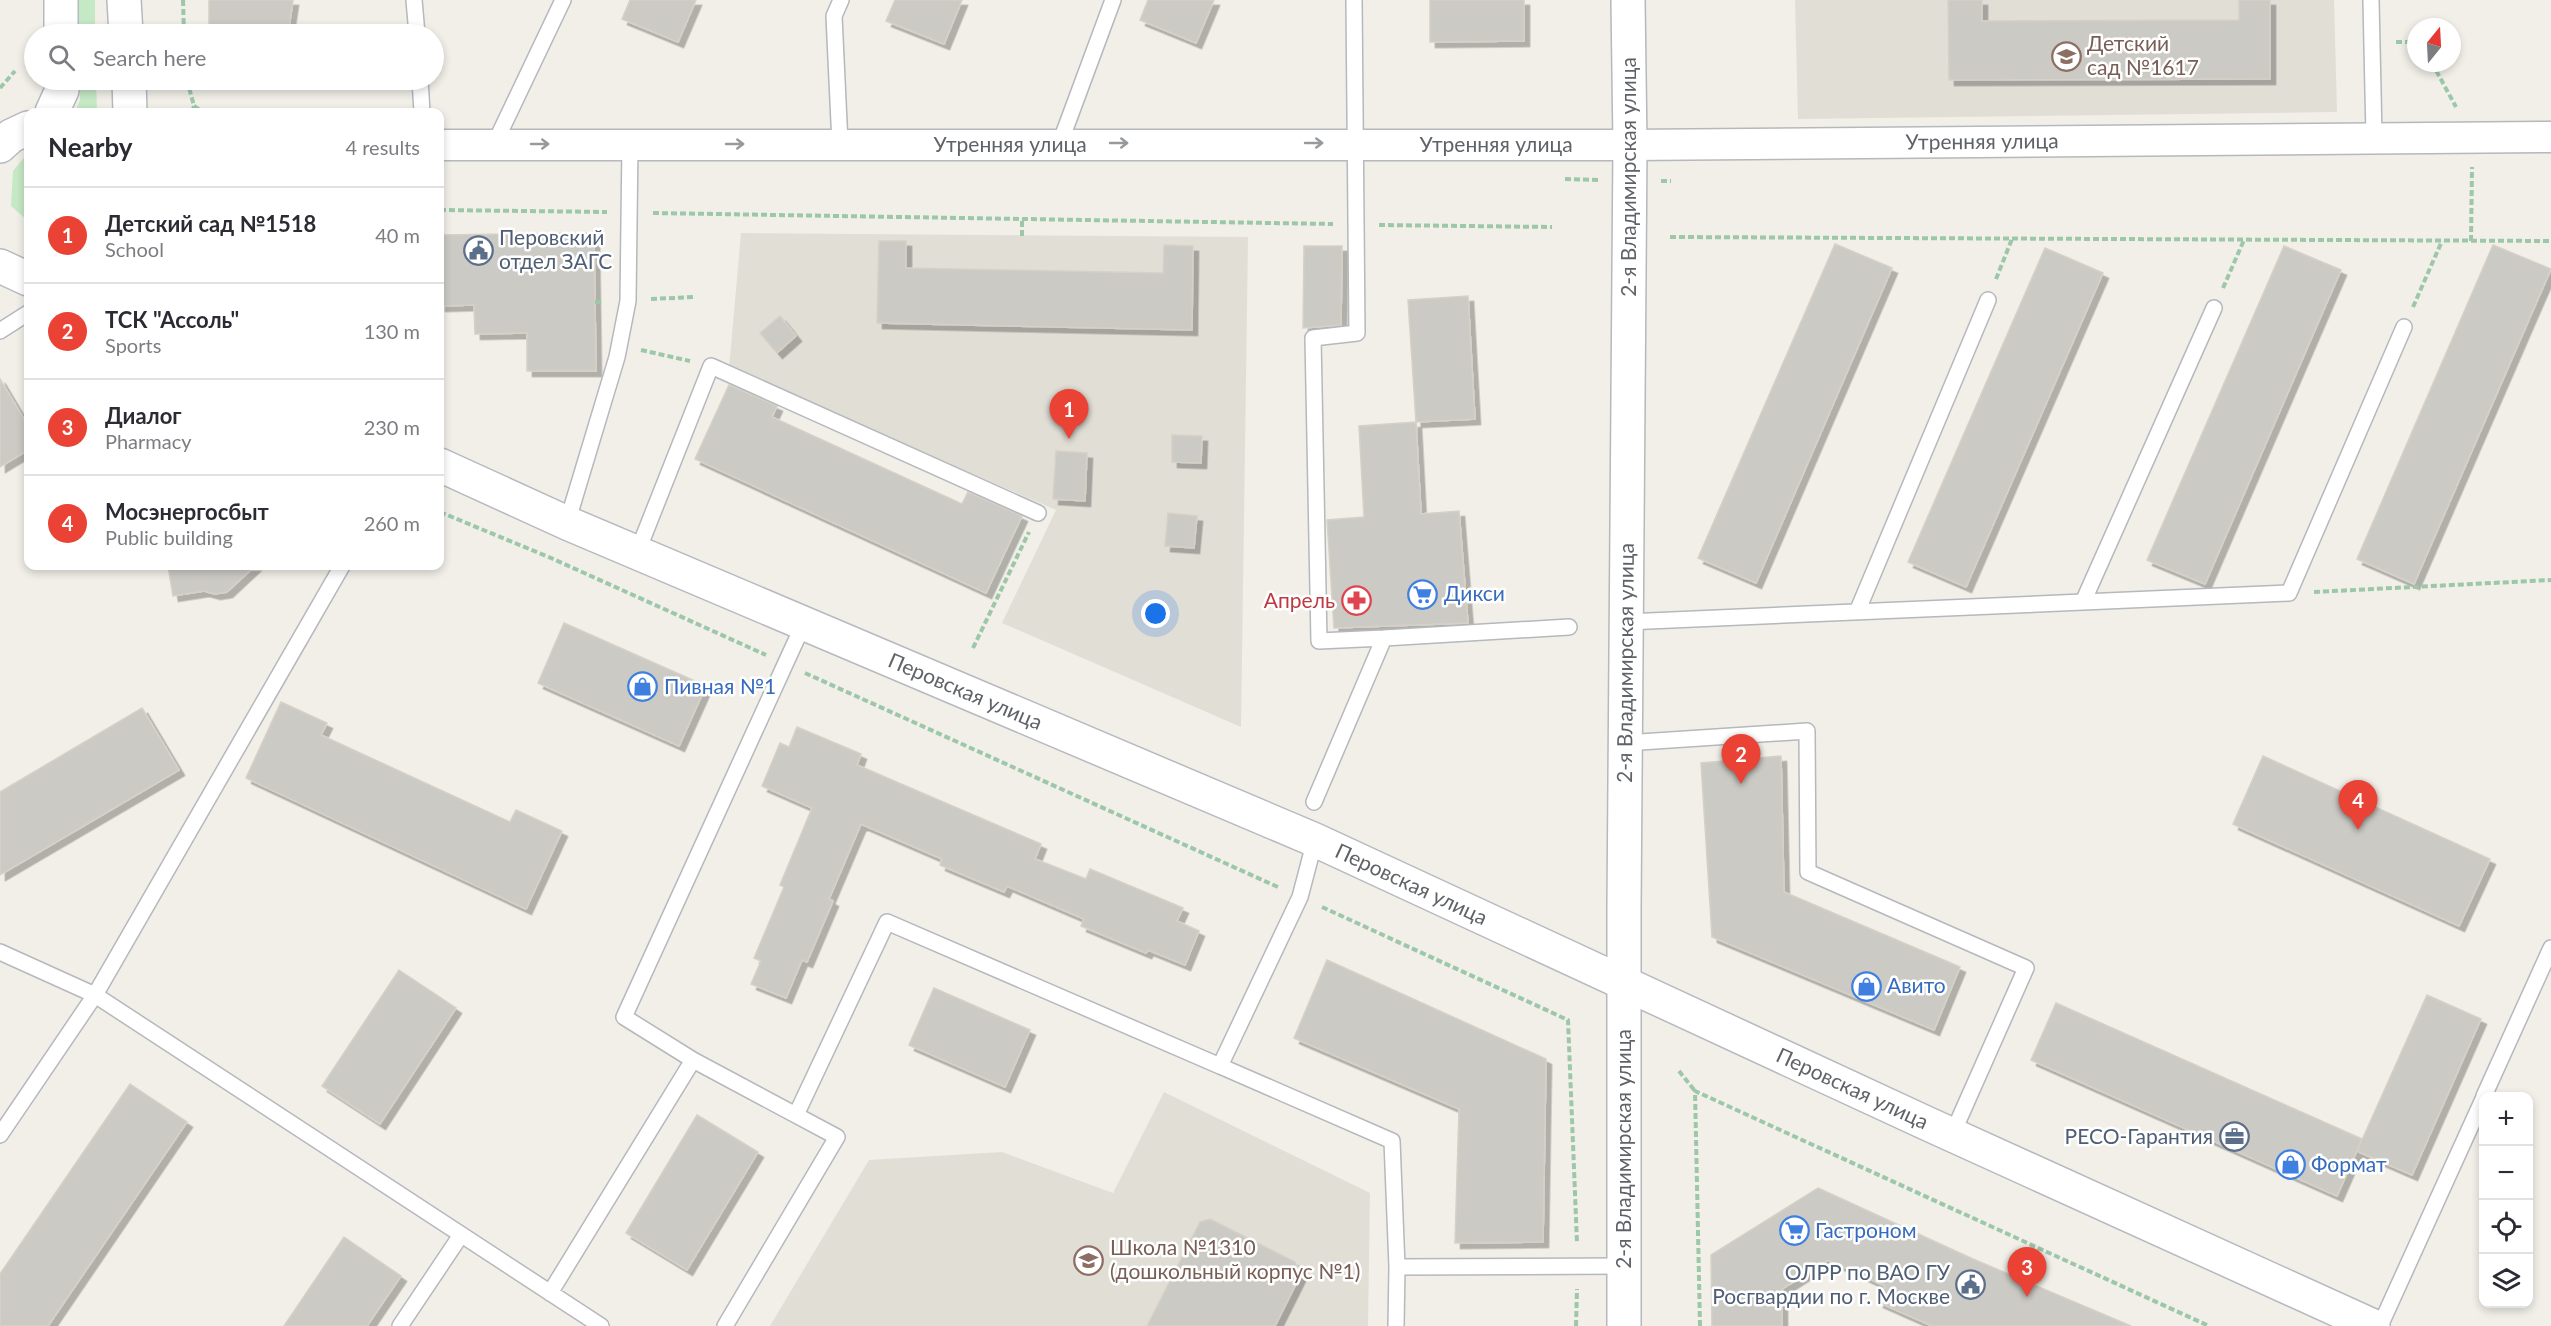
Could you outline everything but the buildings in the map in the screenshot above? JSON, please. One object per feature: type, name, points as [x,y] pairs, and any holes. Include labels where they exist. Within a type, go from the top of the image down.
[{"type":"main road","points":[[61,0],[61,24]]},
{"type":"main road","points":[[124,0],[125,24]]},
{"type":"main road","name":"2-я Владимирская улица","points":[[1624,1326],[1623,981],[1630,180],[1628,0]]},
{"type":"main road","points":[[54,108],[62,90]]},
{"type":"main road","points":[[129,90],[130,108]]},
{"type":"main road","points":[[0,266],[24,277]]},
{"type":"main road","name":"Перовская улица","points":[[444,467],[637,553],[1315,840],[1952,1135],[2373,1326]]},
{"type":"street","name":"Утренняя улица","points":[[444,145],[1060,143],[1630,145],[2551,137]]},
{"type":"lane","points":[[414,0],[416,24]]},
{"type":"lane","points":[[494,145],[563,0]]},
{"type":"lane","points":[[840,144],[834,16],[841,0]]},
{"type":"lane","points":[[1060,143],[1113,0]]},
{"type":"lane","points":[[1354,0],[1357,333],[1313,338],[1319,641],[1569,627]]},
{"type":"lane","points":[[2371,0],[2374,137]]},
{"type":"lane","points":[[421,90],[422,108]]},
{"type":"lane","points":[[567,523],[619,345],[628,301],[630,144]]},
{"type":"lane","points":[[1857,612],[1988,300]]},
{"type":"lane","points":[[2083,602],[2214,308]]},
{"type":"lane","points":[[0,331],[24,316]]},
{"type":"lane","points":[[1626,622],[2289,593],[2404,327]]},
{"type":"lane","points":[[637,553],[711,366],[1038,513]]},
{"type":"lane","points":[[0,1135],[95,995],[340,570]]},
{"type":"lane","points":[[725,1326],[837,1137],[693,1060],[624,1017],[804,622]]},
{"type":"lane","points":[[1314,802],[1384,638]]},
{"type":"lane","points":[[1625,743],[1807,731],[1808,872],[2026,968],[1952,1135]]},
{"type":"lane","points":[[1220,1065],[1300,897],[1315,840]]},
{"type":"lane","points":[[796,1115],[887,922],[1392,1141],[1397,1267],[1396,1326]]},
{"type":"lane","points":[[2486,1092],[2551,948]]},
{"type":"lane","points":[[0,952],[95,995],[600,1326]]},
{"type":"lane","points":[[550,1293],[693,1060]]},
{"type":"lane","points":[[2380,1326],[2479,1108]]},
{"type":"lane","points":[[400,1326],[461,1235]]},
{"type":"lane","points":[[1397,1267],[1624,1266]]},
{"type":"path","points":[[183,0],[184,24]]},
{"type":"path","points":[[0,88],[15,72]]},
{"type":"path","points":[[190,90],[194,106],[197,108]]},
{"type":"path","points":[[1563,179],[1630,180]]},
{"type":"path","points":[[444,210],[1552,227]]},
{"type":"path","points":[[1022,219],[1022,236]]},
{"type":"path","points":[[1670,237],[2551,241]]},
{"type":"path","points":[[1988,300],[2012,239]]},
{"type":"path","points":[[2214,308],[2244,240]]},
{"type":"path","points":[[2404,327],[2442,241]]},
{"type":"path","points":[[619,345],[711,366]]},
{"type":"path","points":[[973,648],[1038,513]]},
{"type":"path","points":[[444,514],[551,558],[1568,1020],[1578,1268],[1576,1326]]},
{"type":"path","points":[[2289,593],[2551,580]]},
{"type":"path","points":[[1679,1071],[1695,1091],[2209,1326]]},
{"type":"path","points":[[1695,1091],[1700,1326]]},
{"type":"shaded area","name":"Детский сад №1617","points":[[1795,0],[2334,0],[2337,112],[1798,119]]},
{"type":"shaded area","points":[[741,233],[1248,237],[1241,727],[1002,623],[1056,510],[729,369]]},
{"type":"shaded area","name":"Школа №1310 (дошкольный корпус №1)","points":[[1164,1092],[1370,1193],[1368,1326],[770,1326],[869,1160],[1002,1152],[1113,1193]]},
{"type":"green space","points":[[78,0],[95,0],[95,24],[79,24]]},
{"type":"green space","points":[[80,90],[96,90],[97,108],[77,108],[80,100]]},
{"type":"green space","points":[[24,158],[24,217],[11,206],[13,171]]},
{"type":"place","name":"Детский сад №1617","points":[[2066,56]]},
{"type":"place","name":"Перовский отдел ЗАГС","points":[[478,250]]},
{"type":"place","name":"Детский сад №1518","points":[[1069,439]]},
{"type":"place","name":"Дикси","points":[[1423,594]]},
{"type":"place","name":"Апрель","points":[[1356,601]]},
{"type":"place","name":"Пивная №1","points":[[643,687]]},
{"type":"place","name":"ТСК \"Ассоль\"","points":[[1741,784]]},
{"type":"place","name":"Мосэнергосбыт","points":[[2358,830]]},
{"type":"place","name":"Авито","points":[[1866,986]]},
{"type":"place","name":"РЕСО-Гарантия","points":[[2234,1137]]},
{"type":"place","name":"Формат","points":[[2290,1165]]},
{"type":"place","name":"Гастроном","points":[[1794,1231]]},
{"type":"place","name":"Школа №1310 (дошкольный корпус №1)","points":[[1089,1260]]},
{"type":"place","name":"ОЛРР по ВАО ГУ Росгвардии по г. Москве","points":[[1971,1285]]},
{"type":"place","name":"Диалог","points":[[2027,1297]]}]
